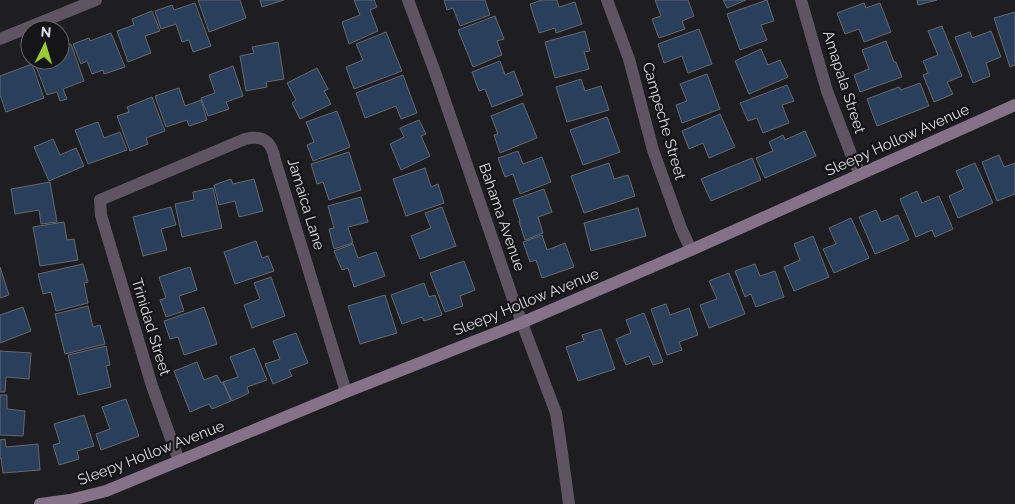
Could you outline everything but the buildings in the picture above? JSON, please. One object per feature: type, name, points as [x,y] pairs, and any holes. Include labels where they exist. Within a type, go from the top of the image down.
[{"type":"street","points":[[0,39],[96,0]]},
{"type":"street","name":"Bahama Avenue","points":[[408,0],[435,72],[521,323],[556,413],[562,446],[568,504]]},
{"type":"street","name":"Campeche Street","points":[[607,0],[629,59],[653,150],[681,228],[691,250]]},
{"type":"street","name":"Amapala Street","points":[[801,0],[827,91],[860,174]]},
{"type":"street","name":"Sleepy Hollow Avenue","points":[[40,504],[70,500],[106,490],[521,323],[691,250],[1015,105]]},
{"type":"street","name":"Jamaica Lane","points":[[100,200],[245,139],[262,138],[274,150],[275,160],[346,392]]},
{"type":"street","name":"Trinidad Street","points":[[100,200],[101,215],[152,386],[179,461]]}]
